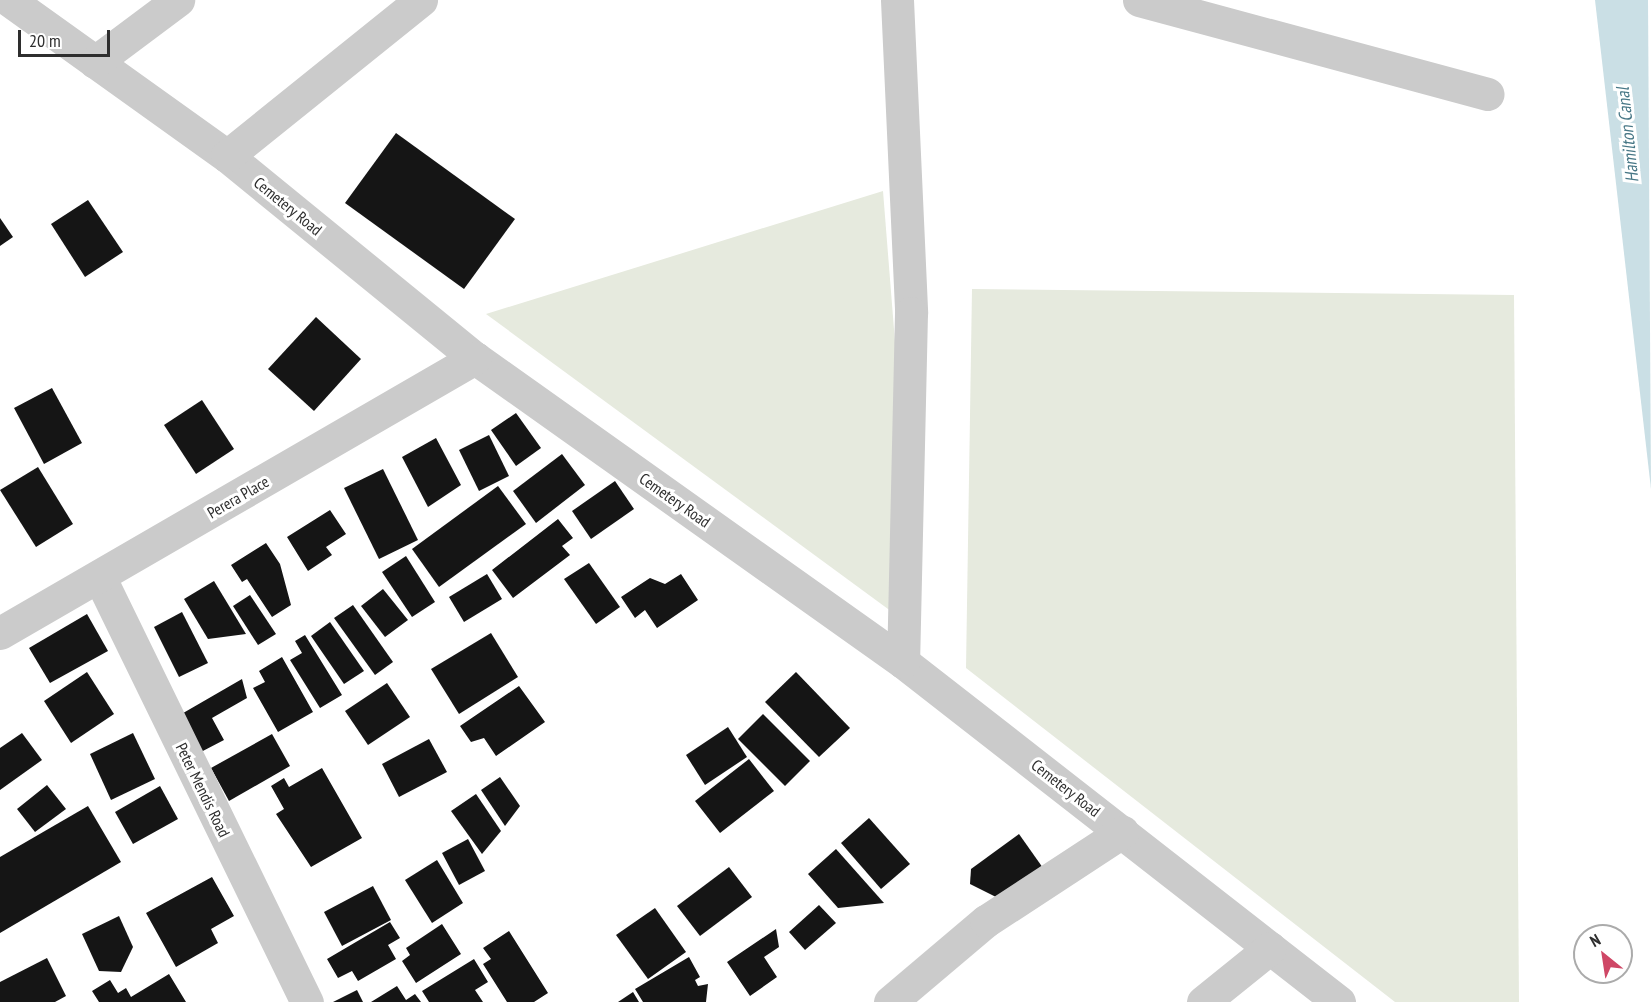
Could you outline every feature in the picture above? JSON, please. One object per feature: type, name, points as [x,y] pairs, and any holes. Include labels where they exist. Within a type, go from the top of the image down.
[{"type":"street","name":"Cemetery Road","points":[[9,0],[227,156],[475,358],[903,662],[1339,1002]]},
{"type":"street","points":[[95,62],[178,0]]},
{"type":"street","points":[[227,156],[421,0]]},
{"type":"street","points":[[897,0],[911,313],[903,662]]},
{"type":"street","points":[[1139,0],[1488,94]]},
{"type":"street","name":"Perera Place","points":[[0,633],[100,578],[475,358]]},
{"type":"street","name":"Peter Mendis Road","points":[[100,578],[307,1002]]},
{"type":"street","points":[[890,1002],[986,921],[1122,831]]},
{"type":"street","points":[[1203,1002],[1270,948]]},
{"type":"shaded area","points":[[883,191],[918,631],[486,314]]},
{"type":"shaded area","points":[[972,289],[1514,295],[1519,1002],[1395,1002],[966,668]]},
{"type":"water","name":"Hamilton Canal","points":[[1595,0],[1648,0],[1651,489]]},
{"type":"building","points":[[396,133],[515,219],[464,289],[345,203]]},
{"type":"building","points":[[88,200],[123,252],[85,277],[51,224]]},
{"type":"building","points":[[0,218],[13,237],[0,246]]},
{"type":"building","points":[[316,317],[361,359],[314,411],[268,369]]},
{"type":"building","points":[[52,388],[82,443],[44,464],[14,408]]},
{"type":"building","points":[[202,400],[234,449],[196,474],[164,425]]},
{"type":"building","points":[[516,413],[541,448],[516,466],[491,430]]},
{"type":"building","points":[[489,435],[509,476],[479,491],[459,450]]},
{"type":"building","points":[[436,438],[461,485],[428,507],[402,457]]},
{"type":"building","points":[[562,454],[585,485],[536,523],[513,491]]},
{"type":"building","points":[[38,467],[73,524],[36,547],[0,490]]},
{"type":"building","points":[[383,469],[418,540],[379,559],[344,488]]},
{"type":"building","points":[[615,481],[634,509],[591,539],[572,511]]},
{"type":"building","points":[[498,486],[526,524],[439,587],[412,549]]},
{"type":"building","points":[[330,510],[346,534],[326,547],[332,555],[308,571],[287,537]]},
{"type":"building","points":[[558,519],[573,538],[562,546],[570,555],[513,598],[492,570]]},
{"type":"building","points":[[266,543],[280,564],[291,605],[272,617],[247,579],[242,582],[231,565]]},
{"type":"building","points":[[406,556],[435,602],[412,617],[382,572]]},
{"type":"building","points":[[589,563],[620,607],[596,624],[564,579]]},
{"type":"building","points":[[487,574],[502,599],[464,622],[449,597]]},
{"type":"building","points":[[681,574],[698,600],[657,628],[645,610],[635,618],[621,597],[650,578],[665,584]]},
{"type":"building","points":[[214,581],[246,634],[208,639],[184,599]]},
{"type":"building","points":[[383,589],[408,620],[385,637],[361,606]]},
{"type":"building","points":[[250,595],[276,634],[258,645],[233,606]]},
{"type":"building","points":[[353,605],[393,662],[375,675],[334,618]]},
{"type":"building","points":[[182,612],[208,663],[179,677],[154,627]]},
{"type":"building","points":[[87,614],[108,651],[50,683],[29,648]]},
{"type":"building","points":[[330,622],[364,671],[344,684],[311,636]]},
{"type":"building","points":[[491,633],[518,677],[459,714],[431,669]]},
{"type":"building","points":[[305,635],[342,695],[320,708],[290,660],[302,653],[295,641]]},
{"type":"building","points":[[282,657],[313,712],[278,732],[253,688],[265,682],[259,671]]},
{"type":"building","points":[[87,672],[114,714],[71,743],[44,701]]},
{"type":"building","points":[[796,672],[850,728],[819,757],[765,702]]},
{"type":"building","points":[[242,679],[247,698],[212,718],[224,740],[199,753],[178,716]]},
{"type":"building","points":[[387,683],[410,717],[368,745],[345,711]]},
{"type":"building","points":[[519,686],[545,722],[496,756],[484,738],[471,742],[460,726]]},
{"type":"building","points":[[763,714],[810,761],[785,786],[738,739]]},
{"type":"building","points":[[728,727],[747,757],[705,785],[686,755]]},
{"type":"building","points":[[22,733],[42,760],[0,790],[0,748]]},
{"type":"building","points":[[133,733],[155,779],[111,800],[90,754]]},
{"type":"building","points":[[272,734],[290,766],[229,801],[211,768]]},
{"type":"building","points":[[429,739],[447,772],[399,797],[382,764]]},
{"type":"building","points":[[749,759],[774,791],[720,833],[695,801]]},
{"type":"building","points":[[322,768],[362,838],[311,867],[276,814],[284,809],[271,786],[284,778],[289,787]]},
{"type":"building","points":[[500,777],[520,806],[505,826],[481,790]]},
{"type":"building","points":[[47,785],[66,809],[35,832],[17,809]]},
{"type":"building","points":[[160,786],[178,819],[133,844],[115,812]]},
{"type":"building","points":[[476,794],[501,831],[482,854],[451,811]]},
{"type":"building","points":[[88,806],[121,862],[0,933],[0,857]]},
{"type":"building","points":[[869,818],[910,864],[881,889],[841,843]]},
{"type":"building","points":[[1019,834],[1043,868],[1000,899],[970,884],[971,869]]},
{"type":"building","points":[[468,839],[485,871],[459,885],[442,853]]},
{"type":"building","points":[[836,849],[884,903],[838,908],[808,874]]},
{"type":"building","points":[[437,860],[463,903],[432,923],[405,880]]},
{"type":"building","points":[[729,867],[752,897],[700,936],[677,906]]},
{"type":"building","points":[[212,877],[234,916],[211,929],[218,943],[176,967],[146,913]]},
{"type":"building","points":[[373,886],[391,920],[342,946],[324,912]]},
{"type":"building","points":[[819,905],[836,923],[805,950],[789,932]]},
{"type":"building","points":[[655,908],[686,952],[648,979],[616,935]]},
{"type":"building","points":[[119,916],[133,947],[121,972],[99,971],[82,934]]},
{"type":"building","points":[[390,922],[400,938],[388,945],[396,959],[358,981],[352,971],[338,978],[327,959]]},
{"type":"building","points":[[442,924],[461,954],[416,983],[402,961],[410,955],[406,948]]},
{"type":"building","points":[[776,929],[779,947],[764,957],[777,977],[750,996],[727,962]]},
{"type":"building","points":[[509,931],[548,993],[534,1002],[507,1002],[483,964],[491,959],[483,948]]},
{"type":"building","points":[[689,957],[700,977],[695,980],[698,986],[708,984],[706,1002],[643,1002],[635,989]]},
{"type":"building","points":[[47,958],[66,996],[55,1002],[0,1002],[0,982]]},
{"type":"building","points":[[474,959],[488,982],[475,990],[483,1002],[429,1002],[422,991]]},
{"type":"building","points":[[169,974],[186,1002],[99,1002],[92,991],[110,980],[118,993],[126,988],[131,997]]},
{"type":"building","points":[[397,986],[406,1000],[415,994],[421,1002],[371,1002]]},
{"type":"building","points":[[357,990],[363,1002],[333,1002]]},
{"type":"building","points":[[633,992],[639,1002],[618,1002]]}]
